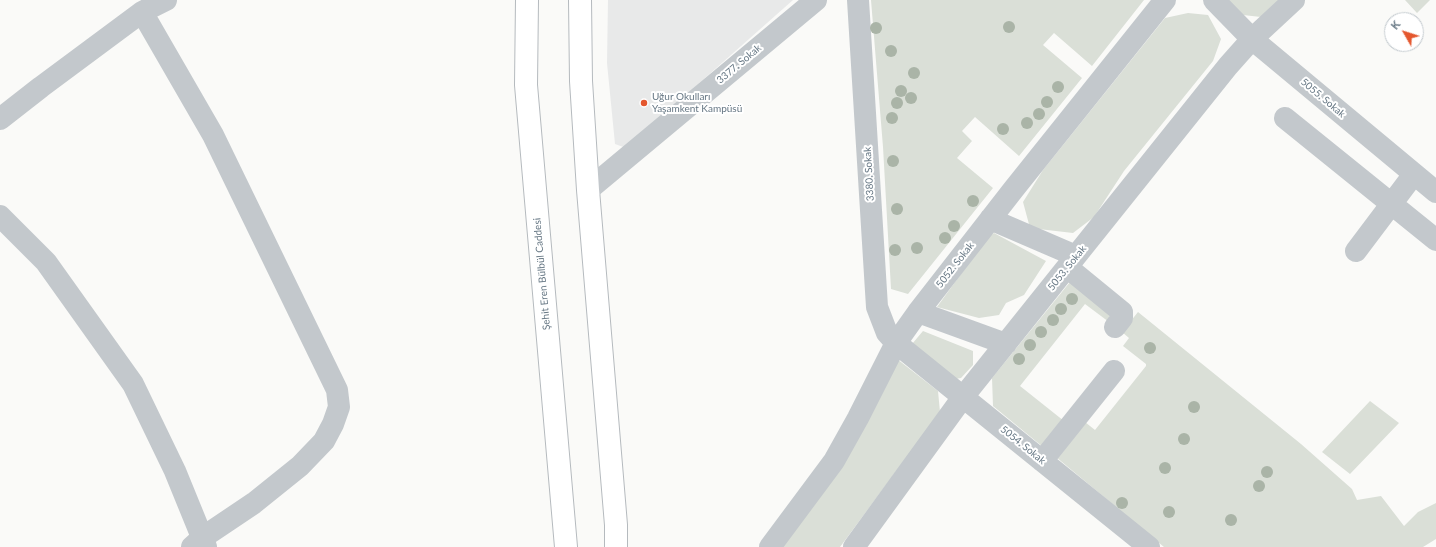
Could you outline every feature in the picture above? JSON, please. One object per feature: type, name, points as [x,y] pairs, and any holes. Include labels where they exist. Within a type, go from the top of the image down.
[{"type":"main road","name":"Şehit Eren Bülbül Caddesi","points":[[527,0],[526,85],[566,547]]},
{"type":"main road","points":[[580,0],[581,81],[588,190],[615,518],[616,547]]},
{"type":"street","points":[[0,119],[142,12],[166,0]]},
{"type":"street","name":"3377. Sokak","points":[[588,190],[816,0]]},
{"type":"street","name":"3380. Sokak","points":[[858,0],[877,307],[887,333],[896,343]]},
{"type":"street","name":"5052. Sokak","points":[[770,547],[834,461],[858,418],[896,343],[918,312],[990,219],[1165,0]]},
{"type":"street","name":"5055. Sokak","points":[[1214,0],[1252,39],[1436,192]]},
{"type":"street","name":"5053. Sokak","points":[[854,547],[963,397],[1228,66],[1252,39],[1294,0]]},
{"type":"street","points":[[0,216],[46,262],[134,384],[175,471],[200,544],[300,466],[324,440],[333,424],[339,407],[337,390],[213,135],[142,12]]},
{"type":"street","points":[[1285,118],[1436,240]]},
{"type":"street","points":[[1356,251],[1414,174]]},
{"type":"street","points":[[990,219],[1072,262],[1122,312],[1122,318],[1115,327]]},
{"type":"street","points":[[918,312],[1006,344]]},
{"type":"street","name":"5054. Sokak","points":[[896,343],[1149,547]]},
{"type":"street","points":[[1042,461],[1114,371]]},
{"type":"shaded area","name":"Uğur Okulları Yaşamkent Kampüsü","points":[[608,0],[793,0],[626,148],[615,144],[607,63]]},
{"type":"shaded area","points":[[871,0],[1144,0],[1092,66],[1054,33],[1043,45],[1082,78],[1019,156],[975,117],[962,131],[972,141],[957,158],[993,188],[908,294],[891,289],[883,147]]},
{"type":"shaded area","points":[[1227,0],[1286,0],[1261,17],[1243,15]]},
{"type":"shaded area","points":[[1405,0],[1430,0],[1418,12],[1416,12]]},
{"type":"shaded area","points":[[1188,13],[1208,15],[1221,39],[1213,61],[1124,171],[1094,217],[1073,233],[1030,228],[1023,202],[1043,170],[1165,18]]},
{"type":"shaded area","points":[[994,233],[1046,261],[1024,295],[1006,303],[999,315],[979,318],[937,307],[987,238]]},
{"type":"shaded area","points":[[1070,282],[1110,315],[1109,322],[1085,304],[1020,386],[1064,421],[1043,447],[993,406],[992,378]]},
{"type":"shaded area","points":[[1138,312],[1301,444],[1352,489],[1357,500],[1381,496],[1404,526],[1418,512],[1436,503],[1436,539],[1423,547],[1164,547],[1056,457],[1085,422],[1095,430],[1146,366],[1146,364],[1123,346],[1129,338],[1122,332]]},
{"type":"shaded area","points":[[923,331],[973,351],[973,365],[961,378],[955,379],[912,344]]},
{"type":"shaded area","points":[[897,359],[938,391],[940,412],[840,547],[775,547]]},
{"type":"shaded area","points":[[1370,401],[1399,423],[1350,474],[1322,452]]},
{"type":"place","name":"Uğur Okulları Yaşamkent Kampüsü","points":[[644,103]]}]
